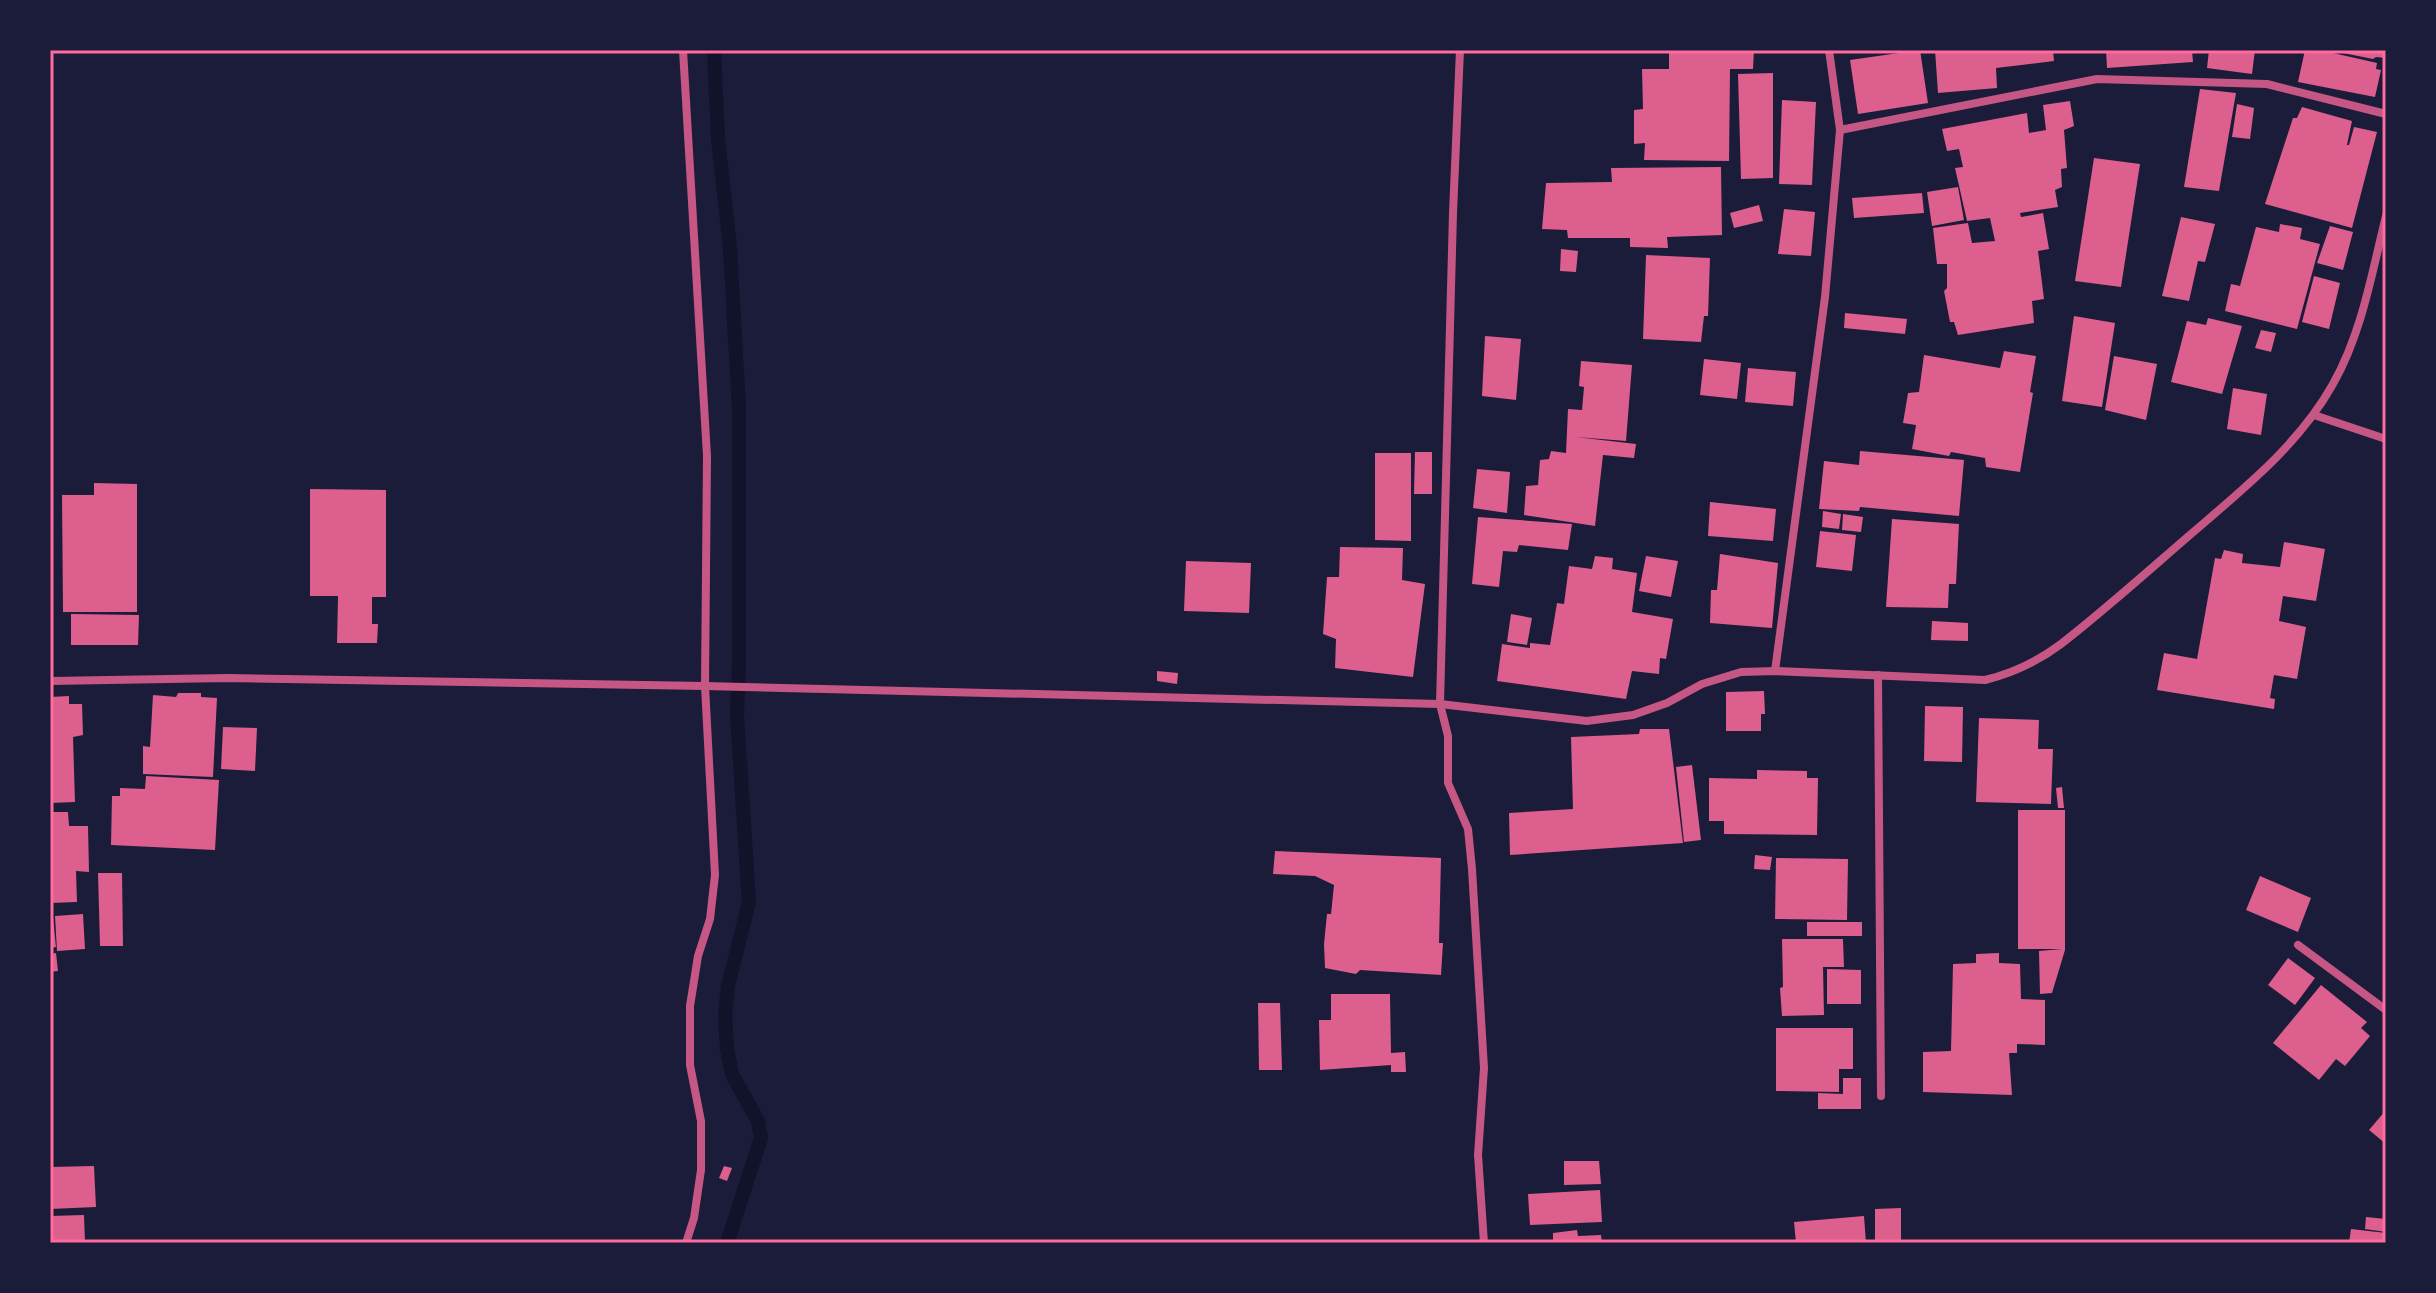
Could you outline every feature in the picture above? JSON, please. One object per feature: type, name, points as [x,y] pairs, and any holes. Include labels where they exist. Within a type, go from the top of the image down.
[{"type":"street","points":[[683,50],[707,456],[705,686],[715,875],[710,919],[698,956],[690,1006],[690,1065],[701,1121],[701,1170],[694,1218],[686,1243]]},
{"type":"street","points":[[1460,50],[1440,704],[1448,736],[1448,783],[1468,829],[1472,869],[1484,1068],[1478,1155],[1484,1243]]},
{"type":"street","points":[[1775,671],[1825,297],[1840,130],[1829,50]]},
{"type":"street","points":[[1840,130],[2097,79],[2267,84],[2386,114]]},
{"type":"street","points":[[50,681],[228,678],[1440,704],[1587,721],[1633,715],[1667,703],[1702,684],[1741,672],[1985,680],[2012,674],[2039,661],[2089,623],[2290,444],[2333,385],[2350,349],[2386,216]]},
{"type":"street","points":[[2314,415],[2386,439]]},
{"type":"street","points":[[1878,675],[1881,1096]]},
{"type":"street","points":[[2298,945],[2386,1010]]},
{"type":"building","points":[[1669,50],[1754,50],[1753,69],[1730,69],[1729,161],[1644,160],[1645,143],[1634,144],[1634,110],[1643,109],[1642,69],[1669,69]]},
{"type":"building","points":[[1920,50],[1928,103],[1858,114],[1850,60]]},
{"type":"building","points":[[1935,50],[2053,50],[2054,61],[1996,68],[1997,88],[1938,93]]},
{"type":"building","points":[[2106,50],[2192,50],[2193,62],[2107,68]]},
{"type":"building","points":[[2209,50],[2255,50],[2252,74],[2207,68]]},
{"type":"building","points":[[2305,50],[2320,50],[2377,63],[2376,69],[2381,70],[2375,97],[2298,82]]},
{"type":"building","points":[[2328,50],[2386,50],[2386,58],[2373,59]]},
{"type":"building","points":[[1773,73],[1773,178],[1741,179],[1738,74]]},
{"type":"building","points":[[2200,89],[2236,93],[2219,191],[2184,187]]},
{"type":"building","points":[[1782,100],[1816,102],[1812,185],[1779,184]]},
{"type":"building","points":[[2070,101],[2074,126],[2064,130],[2067,168],[2061,169],[2062,187],[2055,190],[2058,207],[2020,213],[2021,217],[2043,213],[2049,249],[2038,251],[2044,299],[2032,301],[2034,323],[1958,335],[1954,322],[1950,322],[1944,291],[1947,288],[1947,264],[1937,264],[1933,228],[1968,223],[1972,243],[1995,241],[1990,218],[1967,221],[1955,168],[1963,167],[1959,149],[1947,151],[1942,129],[2027,113],[2029,133],[2046,130],[2043,105]]},
{"type":"building","points":[[2237,104],[2254,108],[2250,139],[2232,137]]},
{"type":"building","points":[[2302,107],[2352,121],[2347,145],[2354,127],[2377,132],[2352,228],[2265,204],[2293,118],[2297,118]]},
{"type":"building","points":[[2094,158],[2140,164],[2121,287],[2075,281]]},
{"type":"building","points":[[1721,167],[1722,235],[1667,237],[1668,248],[1630,247],[1630,238],[1568,238],[1567,230],[1542,229],[1546,183],[1612,182],[1611,168]]},
{"type":"building","points":[[1958,187],[1964,220],[1932,226],[1927,192]]},
{"type":"building","points":[[1922,193],[1924,213],[1854,218],[1852,198]]},
{"type":"building","points":[[1759,205],[1763,221],[1734,228],[1730,213]]},
{"type":"building","points":[[1784,209],[1815,212],[1811,256],[1778,254]]},
{"type":"building","points":[[2181,217],[2215,224],[2205,262],[2198,261],[2189,301],[2162,296]]},
{"type":"building","points":[[2280,224],[2302,228],[2300,239],[2320,244],[2297,329],[2225,311],[2231,284],[2240,286],[2256,227],[2279,232]]},
{"type":"building","points":[[2330,226],[2353,232],[2343,270],[2317,263]]},
{"type":"building","points":[[1561,249],[1578,251],[1576,272],[1560,271]]},
{"type":"building","points":[[1646,255],[1710,258],[1708,316],[1704,316],[1701,342],[1643,339]]},
{"type":"building","points":[[2314,276],[2340,283],[2329,329],[2302,322]]},
{"type":"building","points":[[1845,313],[1907,319],[1905,334],[1844,328]]},
{"type":"building","points":[[2074,316],[2115,323],[2102,407],[2062,401]]},
{"type":"building","points":[[2208,318],[2242,326],[2222,394],[2171,382],[2187,321],[2206,325]]},
{"type":"building","points":[[2261,330],[2276,333],[2271,352],[2255,348]]},
{"type":"building","points":[[1485,336],[1521,339],[1516,400],[1482,396]]},
{"type":"building","points":[[2004,351],[2036,356],[2020,472],[1986,467],[1985,458],[1951,452],[1949,456],[1912,449],[1916,425],[1903,423],[1908,393],[1919,392],[1924,355],[2000,368]]},
{"type":"building","points":[[2114,356],[2157,364],[2146,420],[2105,410]]},
{"type":"building","points":[[1704,359],[1741,363],[1737,399],[1700,395]]},
{"type":"building","points":[[1581,361],[1632,365],[1626,441],[1576,437],[1636,444],[1634,458],[1603,455],[1595,526],[1524,515],[1526,486],[1538,485],[1540,460],[1549,459],[1551,451],[1566,453],[1568,409],[1582,410],[1584,387],[1579,386]]},
{"type":"building","points":[[1748,368],[1796,372],[1793,406],[1745,402]]},
{"type":"building","points":[[2233,388],[2267,394],[2261,435],[2227,429]]},
{"type":"building","points":[[1860,451],[1964,460],[1959,516],[1860,507],[1859,511],[1819,509],[1824,461],[1859,465]]},
{"type":"building","points":[[1415,452],[1432,452],[1432,494],[1414,494]]},
{"type":"building","points":[[1375,453],[1411,453],[1411,541],[1375,540]]},
{"type":"building","points":[[1477,469],[1510,472],[1507,513],[1473,508]]},
{"type":"building","points":[[94,483],[137,484],[137,612],[63,612],[62,495],[94,495]]},
{"type":"building","points":[[310,489],[386,490],[386,597],[372,597],[372,624],[378,624],[377,643],[337,643],[338,596],[310,596]]},
{"type":"building","points":[[1710,502],[1776,509],[1773,541],[1708,536]]},
{"type":"building","points":[[1823,511],[1841,514],[1839,529],[1822,527]]},
{"type":"building","points":[[1843,514],[1863,517],[1861,532],[1842,530]]},
{"type":"building","points":[[1478,517],[1572,524],[1568,550],[1519,545],[1517,552],[1503,551],[1499,587],[1472,584]]},
{"type":"building","points":[[1892,519],[1959,524],[1956,584],[1949,584],[1948,608],[1886,607]]},
{"type":"building","points":[[1820,531],[1856,535],[1852,571],[1816,567]]},
{"type":"building","points":[[2284,542],[2325,549],[2316,601],[2283,596],[2279,621],[2306,627],[2297,679],[2274,675],[2270,698],[2275,699],[2274,709],[2157,690],[2164,653],[2197,659],[2215,558],[2221,559],[2224,550],[2243,554],[2242,563],[2280,567]]},
{"type":"building","points":[[1340,547],[1403,548],[1402,580],[1425,584],[1413,677],[1335,668],[1336,639],[1323,634],[1327,577],[1339,577]]},
{"type":"building","points":[[1720,554],[1778,563],[1772,628],[1710,623],[1711,590],[1717,590]]},
{"type":"building","points":[[1595,556],[1613,558],[1612,569],[1637,573],[1632,612],[1673,619],[1666,659],[1660,658],[1659,674],[1632,671],[1626,699],[1497,681],[1502,644],[1530,648],[1530,643],[1550,645],[1557,603],[1564,604],[1569,566],[1592,569]]},
{"type":"building","points":[[1646,556],[1678,561],[1671,597],[1639,591]]},
{"type":"building","points":[[1186,561],[1251,563],[1249,613],[1184,611]]},
{"type":"building","points":[[71,614],[139,615],[138,645],[71,645]]},
{"type":"building","points":[[1511,614],[1532,618],[1527,645],[1507,642]]},
{"type":"building","points":[[1932,621],[1968,623],[1968,641],[1931,640]]},
{"type":"building","points":[[1157,671],[1178,673],[1177,684],[1157,681]]},
{"type":"building","points":[[1764,691],[1765,714],[1761,714],[1761,731],[1726,731],[1726,692]]},
{"type":"building","points":[[178,693],[201,693],[201,697],[217,698],[213,777],[143,774],[143,746],[150,747],[153,695],[176,697]]},
{"type":"building","points":[[69,696],[69,704],[82,704],[83,735],[73,737],[75,802],[50,803],[50,697]]},
{"type":"building","points":[[1925,706],[1963,707],[1962,762],[1924,761]]},
{"type":"building","points":[[1979,718],[2039,720],[2038,749],[2053,749],[2051,804],[1976,802]]},
{"type":"building","points":[[223,727],[257,728],[255,771],[221,769]]},
{"type":"building","points":[[1640,729],[1669,729],[1683,843],[1510,855],[1509,813],[1573,809],[1571,737],[1639,734]]},
{"type":"building","points":[[1692,765],[1701,840],[1684,842],[1676,767]]},
{"type":"building","points":[[1757,770],[1807,771],[1807,778],[1818,778],[1817,835],[1724,834],[1724,821],[1709,821],[1709,778],[1757,779]]},
{"type":"building","points":[[146,776],[219,780],[215,850],[111,845],[112,796],[120,796],[120,788],[145,789]]},
{"type":"building","points":[[2062,787],[2064,808],[2058,808],[2056,788]]},
{"type":"building","points":[[2018,810],[2065,810],[2065,950],[2052,993],[2040,994],[2039,951],[2062,949],[2018,949]]},
{"type":"building","points":[[50,812],[68,812],[69,826],[88,826],[89,872],[76,871],[77,902],[50,903]]},
{"type":"building","points":[[1275,851],[1441,858],[1441,975],[1360,970],[1356,974],[1325,968],[1327,914],[1331,914],[1334,885],[1315,876],[1273,874]]},
{"type":"building","points":[[1755,855],[1772,857],[1770,870],[1754,869]]},
{"type":"building","points":[[1776,858],[1848,859],[1847,920],[1775,919]]},
{"type":"building","points":[[98,873],[122,873],[123,946],[100,946]]},
{"type":"building","points":[[2260,876],[2311,898],[2298,932],[2246,910]]},
{"type":"building","points":[[83,914],[85,949],[57,951],[55,916]]},
{"type":"building","points":[[53,917],[56,947],[50,948],[50,918]]},
{"type":"building","points":[[1807,922],[1862,922],[1862,936],[1807,936]]},
{"type":"building","points":[[1782,939],[1843,939],[1844,967],[1823,967],[1824,1015],[1782,1016]]},
{"type":"building","points":[[56,953],[58,971],[50,972],[50,954]]},
{"type":"building","points":[[1999,953],[1999,963],[2020,964],[2021,999],[2045,1000],[2045,1045],[2017,1044],[2017,1053],[2009,1053],[2012,1095],[1923,1092],[1923,1052],[1951,1051],[1953,964],[1976,963],[1976,954]]},
{"type":"building","points":[[2288,958],[2315,978],[2295,1005],[2268,985]]},
{"type":"building","points":[[1827,969],[1861,970],[1861,1004],[1827,1004]]},
{"type":"building","points":[[2321,985],[2367,1022],[2361,1028],[2370,1036],[2345,1066],[2336,1059],[2319,1080],[2273,1043]]},
{"type":"building","points":[[1331,994],[1390,994],[1391,1053],[1405,1052],[1406,1072],[1391,1072],[1391,1065],[1320,1070],[1319,1020],[1331,1020]]},
{"type":"building","points":[[1258,1003],[1280,1003],[1282,1070],[1259,1070]]},
{"type":"building","points":[[1776,1028],[1853,1028],[1853,1069],[1839,1069],[1839,1092],[1776,1091]]},
{"type":"building","points":[[1843,1078],[1861,1078],[1861,1109],[1818,1109],[1818,1093],[1843,1094]]},
{"type":"building","points":[[2386,1110],[2386,1144],[2369,1130]]},
{"type":"building","points":[[1564,1161],[1599,1161],[1601,1184],[1564,1185]]},
{"type":"building","points":[[94,1166],[96,1207],[50,1209],[50,1167]]},
{"type":"building","points":[[724,1166],[732,1168],[727,1181],[719,1178]]},
{"type":"building","points":[[1600,1190],[1602,1222],[1530,1225],[1528,1194]]},
{"type":"building","points":[[1901,1208],[1901,1240],[1875,1240],[1875,1209]]},
{"type":"building","points":[[84,1215],[85,1243],[50,1243],[50,1216]]},
{"type":"building","points":[[1864,1216],[1866,1243],[1796,1243],[1794,1222]]},
{"type":"building","points":[[2366,1217],[2386,1219],[2386,1232],[2365,1229]]},
{"type":"building","points":[[2351,1229],[2386,1233],[2386,1243],[2349,1243]]},
{"type":"building","points":[[1577,1230],[1578,1236],[1601,1235],[1602,1243],[1535,1243],[1553,1240],[1553,1233]]},
{"type":"waterway","points":[[714,50],[739,408],[737,716],[749,902],[728,986],[725,1014],[732,1074],[758,1121],[761,1138],[727,1243]]}]
